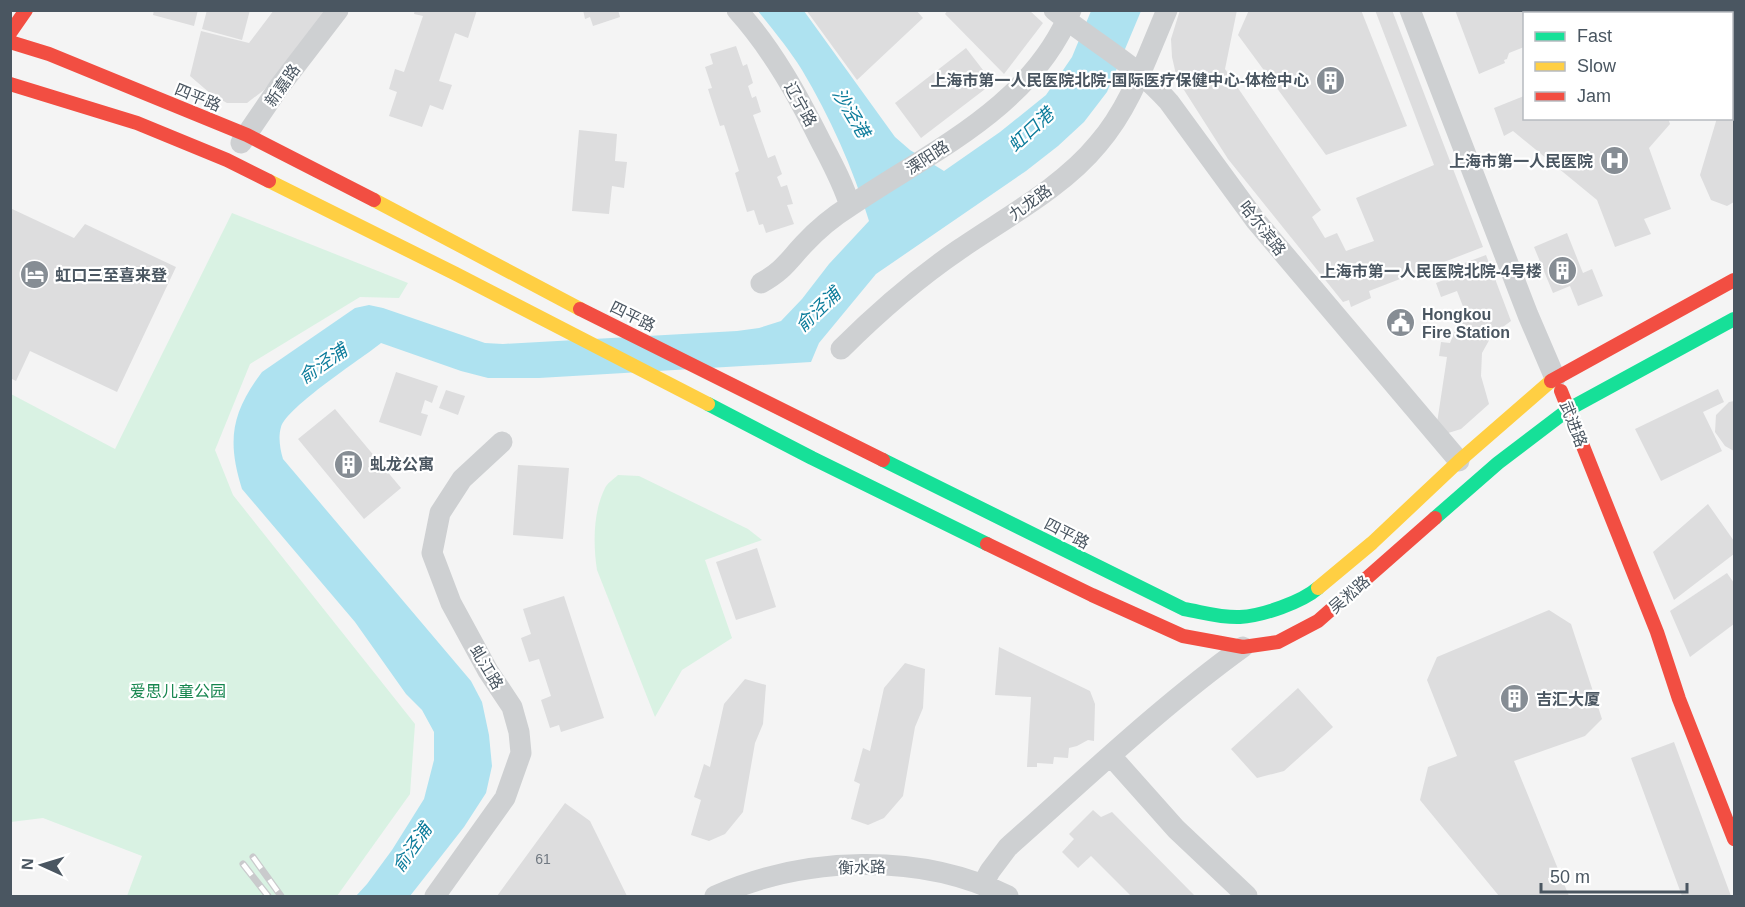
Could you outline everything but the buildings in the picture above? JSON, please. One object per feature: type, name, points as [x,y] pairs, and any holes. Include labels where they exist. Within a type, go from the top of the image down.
[{"type":"main road","points":[[10,33],[26,10]]},
{"type":"main road","name":"四平路","points":[[10,42],[49,54],[248,135],[561,299],[1184,609],[1239,617]]},
{"type":"main road","points":[[10,84],[137,123],[226,160],[812,458],[1092,596],[1183,636],[1244,647]]},
{"type":"main road","name":"吴淞路","points":[[1239,617],[1261,613],[1309,596],[1372,543],[1459,461],[1555,378],[1734,280]]},
{"type":"main road","name":"吴淞路","points":[[1244,647],[1278,642],[1318,621],[1399,552],[1482,476],[1569,409],[1734,319]]},
{"type":"main road","name":"武进路","points":[[1555,378],[1657,632],[1679,699],[1734,839]]},
{"type":"street","name":"新嘉路","points":[[226,160],[248,135],[279,87],[338,10]]},
{"type":"street","name":"辽宁路","points":[[737,10],[770,52],[800,100],[838,176],[856,202]]},
{"type":"street","name":"九龙路","points":[[841,349],[881,310],[914,283],[960,249],[1007,219],[1075,167],[1097,146],[1120,116],[1132,67],[1167,10]]},
{"type":"street","name":"武进路","points":[[1410,10],[1555,378]]},
{"type":"street","name":"溧阳路","points":[[761,283],[782,270],[817,231],[856,202],[967,131],[1001,105],[1053,47],[1068,18]]},
{"type":"street","name":"哈尔滨路","points":[[1068,18],[1132,67],[1169,102],[1256,221],[1459,461]]},
{"type":"street","name":"虬江路","points":[[435,897],[505,798],[521,753],[519,732],[512,707],[488,671],[451,603],[432,554],[440,513],[462,479],[502,442]]},
{"type":"street","name":"吴淞路","points":[[983,884],[1008,847],[1196,682],[1244,647]]},
{"type":"street","points":[[1111,756],[1176,829],[1247,897]]},
{"type":"street","name":"衡水路","points":[[715,897],[760,880],[795,872],[870,865],[908,867],[964,878],[983,884],[1008,897]]},
{"type":"green space","name":"爱思儿童公园","points":[[232,213],[408,283],[399,298],[360,297],[250,364],[215,450],[233,495],[415,724],[410,794],[337,896],[127,896],[142,856],[43,818],[11,822],[11,394],[115,449]]},
{"type":"green space","points":[[618,475],[639,476],[748,529],[762,540],[705,560],[732,638],[682,670],[655,717],[597,570],[595,539],[598,507],[606,486]]},
{"type":"water","points":[[758,11],[804,11],[895,137],[910,150],[944,171],[1000,132],[1046,95],[1072,57],[1091,11],[1141,11],[1107,92],[1084,122],[1026,171],[876,274],[819,343],[811,362],[539,378],[488,378],[381,343],[310,396],[286,418],[280,435],[283,459],[471,681],[482,702],[489,735],[492,766],[486,793],[464,827],[410,896],[356,896],[392,850],[424,799],[434,760],[434,732],[422,710],[406,694],[355,622],[242,489],[234,456],[238,414],[262,372],[355,308],[369,305],[485,343],[503,344],[737,331],[759,328],[781,321],[869,221],[848,162],[822,106],[797,62]]},
{"type":"railway","points":[[253,857],[281,896]]},
{"type":"railway","points":[[243,864],[268,896]]},
{"type":"traffic: fast","points":[[1435,518],[1498,463],[1569,409],[1734,319]]},
{"type":"traffic: fast","points":[[708,404],[987,544]]},
{"type":"traffic: fast","points":[[883,460],[1184,609],[1226,617],[1249,616],[1292,603],[1318,588]]},
{"type":"traffic: slow","points":[[269,181],[708,404]]},
{"type":"traffic: slow","points":[[374,200],[580,309]]},
{"type":"traffic: slow","points":[[1318,588],[1372,543],[1459,461],[1551,381]]},
{"type":"traffic: jam","points":[[10,33],[26,10]]},
{"type":"traffic: jam","points":[[10,42],[49,54],[247,135],[374,200]]},
{"type":"traffic: jam","points":[[10,84],[137,123],[227,160],[269,181]]},
{"type":"traffic: jam","points":[[1551,381],[1734,280]]},
{"type":"traffic: jam","points":[[580,309],[883,460]]},
{"type":"traffic: jam","points":[[1561,391],[1657,632],[1679,699],[1734,839]]},
{"type":"traffic: jam","points":[[987,544],[1183,636],[1243,647],[1278,642],[1318,621],[1435,518]]},
{"type":"place","name":"上海市第一人民医院北院-国际医疗保健中心-体检中心","points":[[1330,80]]},
{"type":"place","name":"上海市第一人民医院","points":[[1614,161]]},
{"type":"place","name":"上海市第一人民医院北院-4号楼","points":[[1563,271]]},
{"type":"place","name":"虹口三至喜来登","points":[[34,275]]},
{"type":"place","name":"Hongkou Fire Station","points":[[1401,323]]},
{"type":"place","name":"虬龙公寓","points":[[349,464]]},
{"type":"place","name":"吉汇大厦","points":[[1515,699]]},
{"type":"water label","name":"沙泾港","points":[[851,113]]},
{"type":"water label","name":"虹口港","points":[[1031,130]]},
{"type":"water label","name":"俞泾浦","points":[[818,310]]},
{"type":"water label","name":"俞泾浦","points":[[323,364]]},
{"type":"water label","name":"俞泾浦","points":[[412,848]]}]
